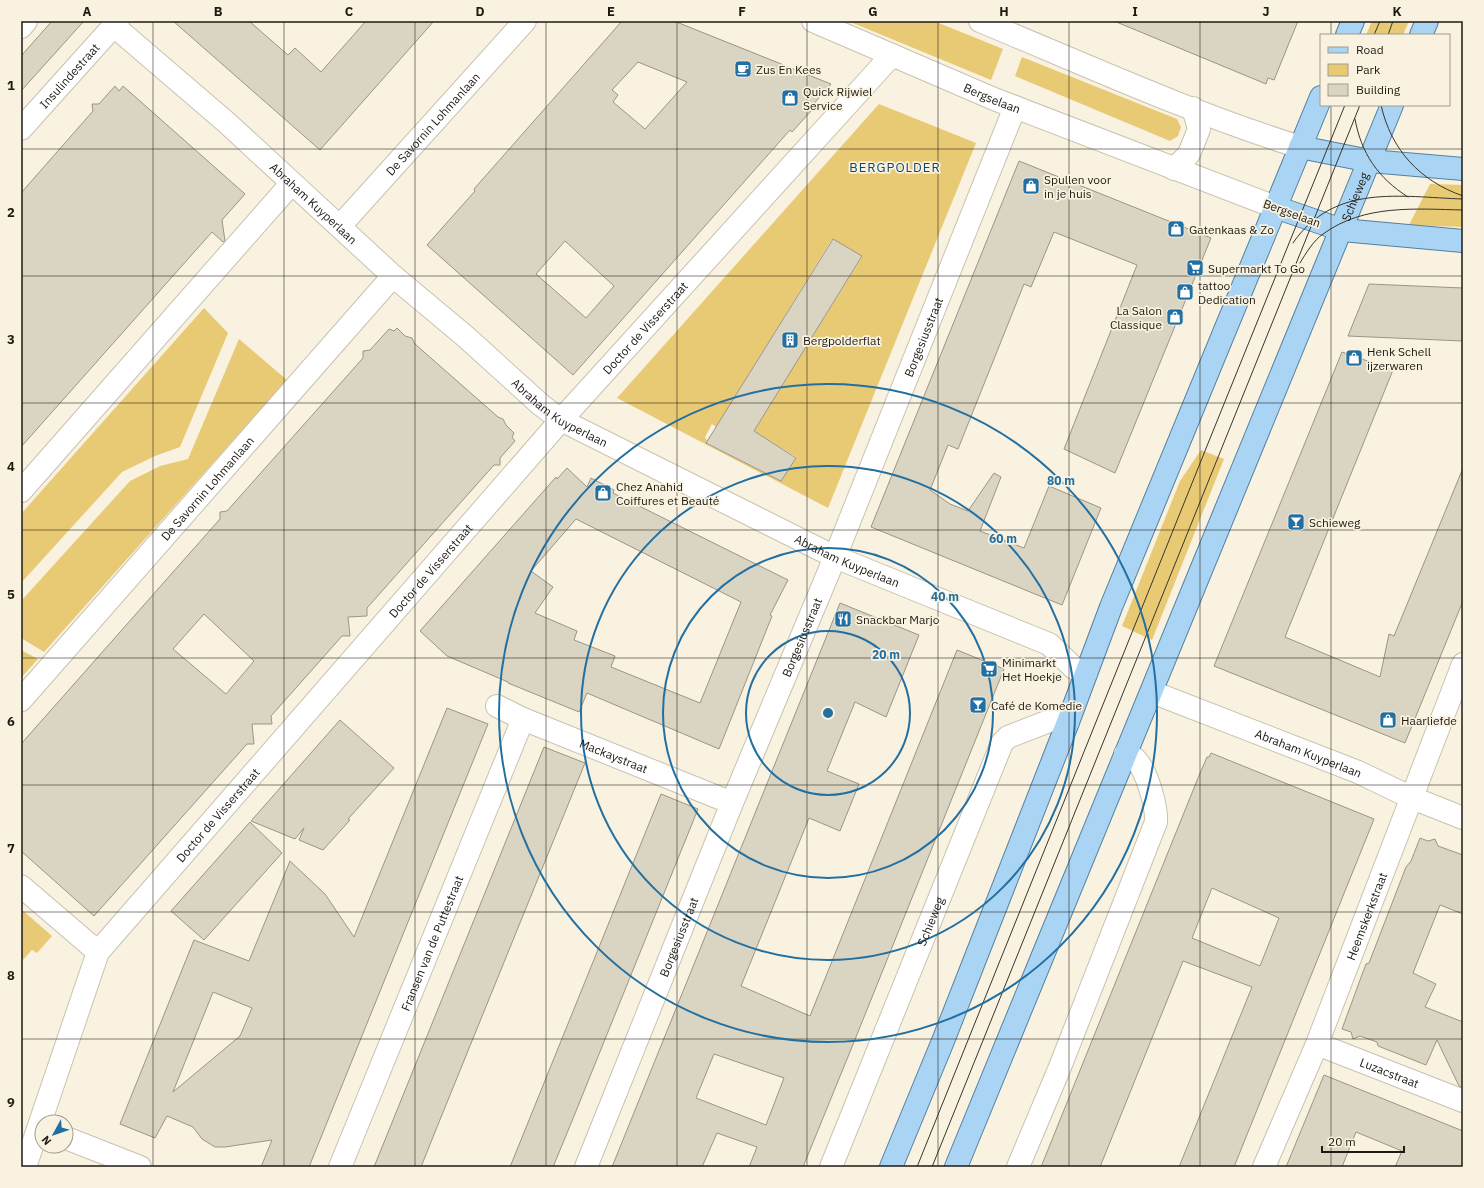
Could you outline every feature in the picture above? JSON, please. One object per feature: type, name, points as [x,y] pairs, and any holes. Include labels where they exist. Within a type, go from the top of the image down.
[{"type":"main road","points":[[1347,34],[1353,21]]},
{"type":"main road","points":[[1421,34],[1427,21]]},
{"type":"main road","points":[[891,1167],[943,1041],[1068,722],[1111,607],[1320,99]]},
{"type":"main road","name":"Schieweg","points":[[956,1167],[1125,754],[1152,692],[1304,318],[1342,230],[1392,106]]},
{"type":"main road","points":[[1300,147],[1370,161],[1463,169]]},
{"type":"main road","name":"Bergselaan","points":[[1275,207],[1342,230],[1463,241]]},
{"type":"street","points":[[21,27],[26,21]]},
{"type":"street","name":"De Savornin Lohmanlaan","points":[[340,226],[525,21]]},
{"type":"street","name":"Bergselaan","points":[[813,21],[994,100],[1275,207]]},
{"type":"street","name":"Abraham Kuyperlaan","points":[[116,23],[393,276],[466,337],[541,405],[561,420],[835,556],[1045,642],[1074,668],[1086,673]]},
{"type":"street","name":"Insulindestraat","points":[[21,130],[116,23]]},
{"type":"street","points":[[990,23],[1193,108],[1268,137],[1300,147]]},
{"type":"street","name":"Doctor de Visserstraat","points":[[45,1114],[98,952],[561,420],[892,55]]},
{"type":"street","name":"Borgesiusstraat","points":[[586,1167],[732,803],[835,556],[1015,107]]},
{"type":"street","points":[[1174,169],[1189,154],[1199,129],[1193,108]]},
{"type":"street","points":[[21,491],[291,184]]},
{"type":"street","name":"De Savornin Lohmanlaan","points":[[21,700],[393,276]]},
{"type":"street","name":"Heemskerkstraat","points":[[1264,1167],[1317,1044],[1410,798],[1463,664]]},
{"type":"street","name":"Abraham Kuyperlaan","points":[[1152,692],[1214,718],[1235,723],[1358,772],[1410,798],[1463,818]]},
{"type":"street","name":"Mackaystraat","points":[[496,706],[523,719],[732,803]]},
{"type":"street","name":"Schieweg","points":[[831,1167],[1002,743],[1008,737],[1057,718],[1068,722]]},
{"type":"street","name":"Fransen van de Puttestraat","points":[[340,1167],[523,719]]},
{"type":"street","points":[[1018,1167],[1060,1067],[1156,822],[1155,805],[1143,772],[1136,759],[1125,754]]},
{"type":"street","points":[[21,886],[98,952]]},
{"type":"street","name":"Luzacstraat","points":[[1317,1044],[1463,1101]]},
{"type":"street","points":[[74,1141],[140,1167]]},
{"type":"street","name":"Doctor de Visserstraat","points":[[25,1167],[34,1144]]},
{"type":"green space","points":[[848,21],[934,21],[1003,49],[991,80]]},
{"type":"green space","points":[[1372,21],[1409,21],[1403,34],[1366,34]]},
{"type":"green space","points":[[1022,57],[1177,119],[1181,127],[1178,136],[1170,141],[1015,76]]},
{"type":"green space","points":[[879,104],[976,143],[828,508],[617,398]],"holes":[[[832,239],[862,257],[754,431],[796,457],[781,481],[709,445],[705,437],[712,424],[716,427]]]},
{"type":"green space","points":[[1430,184],[1463,185],[1463,227],[1409,225]]},
{"type":"green space","points":[[204,308],[228,333],[180,447],[155,456],[122,472],[21,583],[21,514]]},
{"type":"green space","points":[[239,339],[287,380],[44,652],[21,638],[21,601],[130,481],[160,466],[188,459]]},
{"type":"green space","points":[[1201,450],[1224,459],[1152,640],[1122,626],[1180,481]]},
{"type":"green space","points":[[21,650],[38,659],[21,678]]},
{"type":"green space","points":[[21,909],[52,936],[37,953],[32,950],[21,962]]},
{"type":"building","points":[[52,21],[84,21],[21,91],[21,56]]},
{"type":"building","points":[[173,21],[249,21],[288,55],[295,48],[321,72],[366,21],[434,21],[320,150]]},
{"type":"building","points":[[622,21],[674,21],[831,84],[811,107],[811,111],[792,132],[790,130],[573,375],[427,245],[475,191],[474,189]],"holes":[[[638,62],[687,82],[645,129],[613,102],[618,95],[612,90]],[[565,241],[614,286],[586,318],[536,274]]]},
{"type":"building","points":[[1114,21],[1298,21],[1274,80],[1268,78],[1266,84]]},
{"type":"building","points":[[115,86],[119,91],[123,86],[245,194],[222,220],[225,241],[223,242],[212,232],[21,447],[21,193],[93,111],[92,104],[99,104]]},
{"type":"building","points":[[1019,161],[1211,238],[1115,473],[1064,449],[1137,265],[1054,232],[1031,287],[1024,284],[958,449],[948,445],[930,490],[950,504],[968,511],[994,473],[1001,477],[980,531],[1024,548],[1049,486],[1101,508],[1062,605],[871,527]]},
{"type":"building","name":"Bergpolderflat","points":[[833,239],[862,256],[754,431],[796,458],[781,481],[706,443]]},
{"type":"building","points":[[1369,284],[1463,288],[1463,341],[1348,336]]},
{"type":"building","points":[[397,328],[405,336],[412,338],[415,344],[498,417],[503,419],[506,425],[514,433],[512,437],[515,441],[500,458],[500,465],[494,465],[367,608],[367,616],[348,617],[350,636],[342,636],[271,716],[272,724],[252,724],[254,744],[247,744],[94,916],[21,851],[21,744],[220,519],[220,512],[227,511],[363,358],[363,351],[370,350],[389,329],[394,331]],"holes":[[[204,614],[254,661],[226,694],[173,649]]]},
{"type":"building","points":[[1342,352],[1393,370],[1285,637],[1380,677],[1389,634],[1394,636],[1463,468],[1463,601],[1405,743],[1214,666]]},
{"type":"building","points":[[567,468],[587,487],[591,478],[614,490],[613,493],[788,580],[770,615],[772,616],[719,749],[587,693],[579,712],[447,656],[420,631],[556,477],[557,479]],"holes":[[[576,519],[741,602],[700,703],[611,667],[615,656],[574,640],[577,631],[535,613],[553,587],[531,571]]]},
{"type":"building","points":[[840,603],[919,635],[886,717],[855,702],[827,771],[859,784],[840,831],[809,818],[741,986],[810,1016],[957,650],[1004,669],[803,1167],[749,1167],[757,1147],[717,1133],[702,1167],[612,1167]],"holes":[[[714,1054],[784,1078],[766,1125],[696,1098]]]},
{"type":"building","points":[[447,708],[488,724],[309,1167],[261,1167],[272,1140],[225,1147],[215,1147],[202,1139],[193,1127],[167,1116],[155,1138],[120,1124],[194,940],[249,961],[290,861],[325,894],[354,937]],"holes":[[[213,992],[252,1008],[240,1036],[173,1092]]]},
{"type":"building","points":[[340,720],[394,768],[348,819],[350,820],[323,850],[299,840],[304,828],[295,839],[251,821]]},
{"type":"building","points":[[544,747],[585,763],[421,1167],[374,1167]]},
{"type":"building","points":[[1211,753],[1374,819],[1234,1167],[1179,1167],[1252,987],[1183,961],[1100,1167],[1041,1167],[1198,778],[1207,757],[1209,757]],"holes":[[[1212,888],[1279,918],[1260,966],[1192,938]]]},
{"type":"building","points":[[661,794],[698,809],[572,1121],[553,1167],[510,1167]]},
{"type":"building","points":[[250,822],[282,853],[204,940],[171,911]]},
{"type":"building","points":[[1420,838],[1428,841],[1435,839],[1438,846],[1463,855],[1463,914],[1440,905],[1413,973],[1436,984],[1425,1007],[1463,1022],[1463,1088],[1459,1086],[1437,1040],[1426,1065],[1378,1046],[1377,1042],[1360,1036],[1353,1039],[1351,1032],[1342,1029],[1366,964],[1369,963],[1406,867],[1411,861]]},
{"type":"building","points":[[1324,1075],[1463,1131],[1463,1167],[1395,1167],[1402,1151],[1356,1132],[1342,1167],[1286,1167]]},
{"type":"tram line","points":[[1374,34],[1380,21]]},
{"type":"tram line","points":[[1388,34],[1393,21]]},
{"type":"tram line","points":[[917,1167],[1345,106]]},
{"type":"tram line","points":[[932,1167],[1360,106]]},
{"type":"tram line","points":[[1381,106],[1392,136],[1400,150],[1410,162],[1433,182],[1463,196]]},
{"type":"tram line","points":[[1355,119],[1366,154],[1372,164],[1388,182],[1408,197]]},
{"type":"tram line","points":[[1293,243],[1309,224],[1328,211],[1348,202],[1392,196],[1463,199]]},
{"type":"tram line","points":[[1300,263],[1310,247],[1323,234],[1339,224],[1356,217],[1391,210],[1463,210]]},
{"type":"place","name":"Zus En Kees","points":[[743,69]]},
{"type":"place","name":"Quick Rijwiel Service","points":[[790,98]]},
{"type":"place","name":"Spullen voor in je huis","points":[[1031,186]]},
{"type":"place","name":"Gatenkaas & Zo","points":[[1176,229]]},
{"type":"place","name":"Supermarkt To Go","points":[[1195,268]]},
{"type":"place","name":"tattoo Dedication","points":[[1185,292]]},
{"type":"place","name":"La Salon Classique","points":[[1175,317]]},
{"type":"place","name":"Bergpolderflat","points":[[790,340]]},
{"type":"place","name":"Henk Schell ijzerwaren","points":[[1354,358]]},
{"type":"place","name":"Chez Anahid Coiffures et Beauté","points":[[603,493]]},
{"type":"place","name":"Schieweg","points":[[1296,522]]},
{"type":"place","name":"Snackbar Marjo","points":[[843,619]]},
{"type":"place","name":"Minimarkt Het Hoekje","points":[[989,669]]},
{"type":"place","name":"Café de Komedie","points":[[978,705]]},
{"type":"place","name":"Haarliefde","points":[[1388,720]]},
{"type":"district","name":"BERGPOLDER","points":[[895,167]]}]
